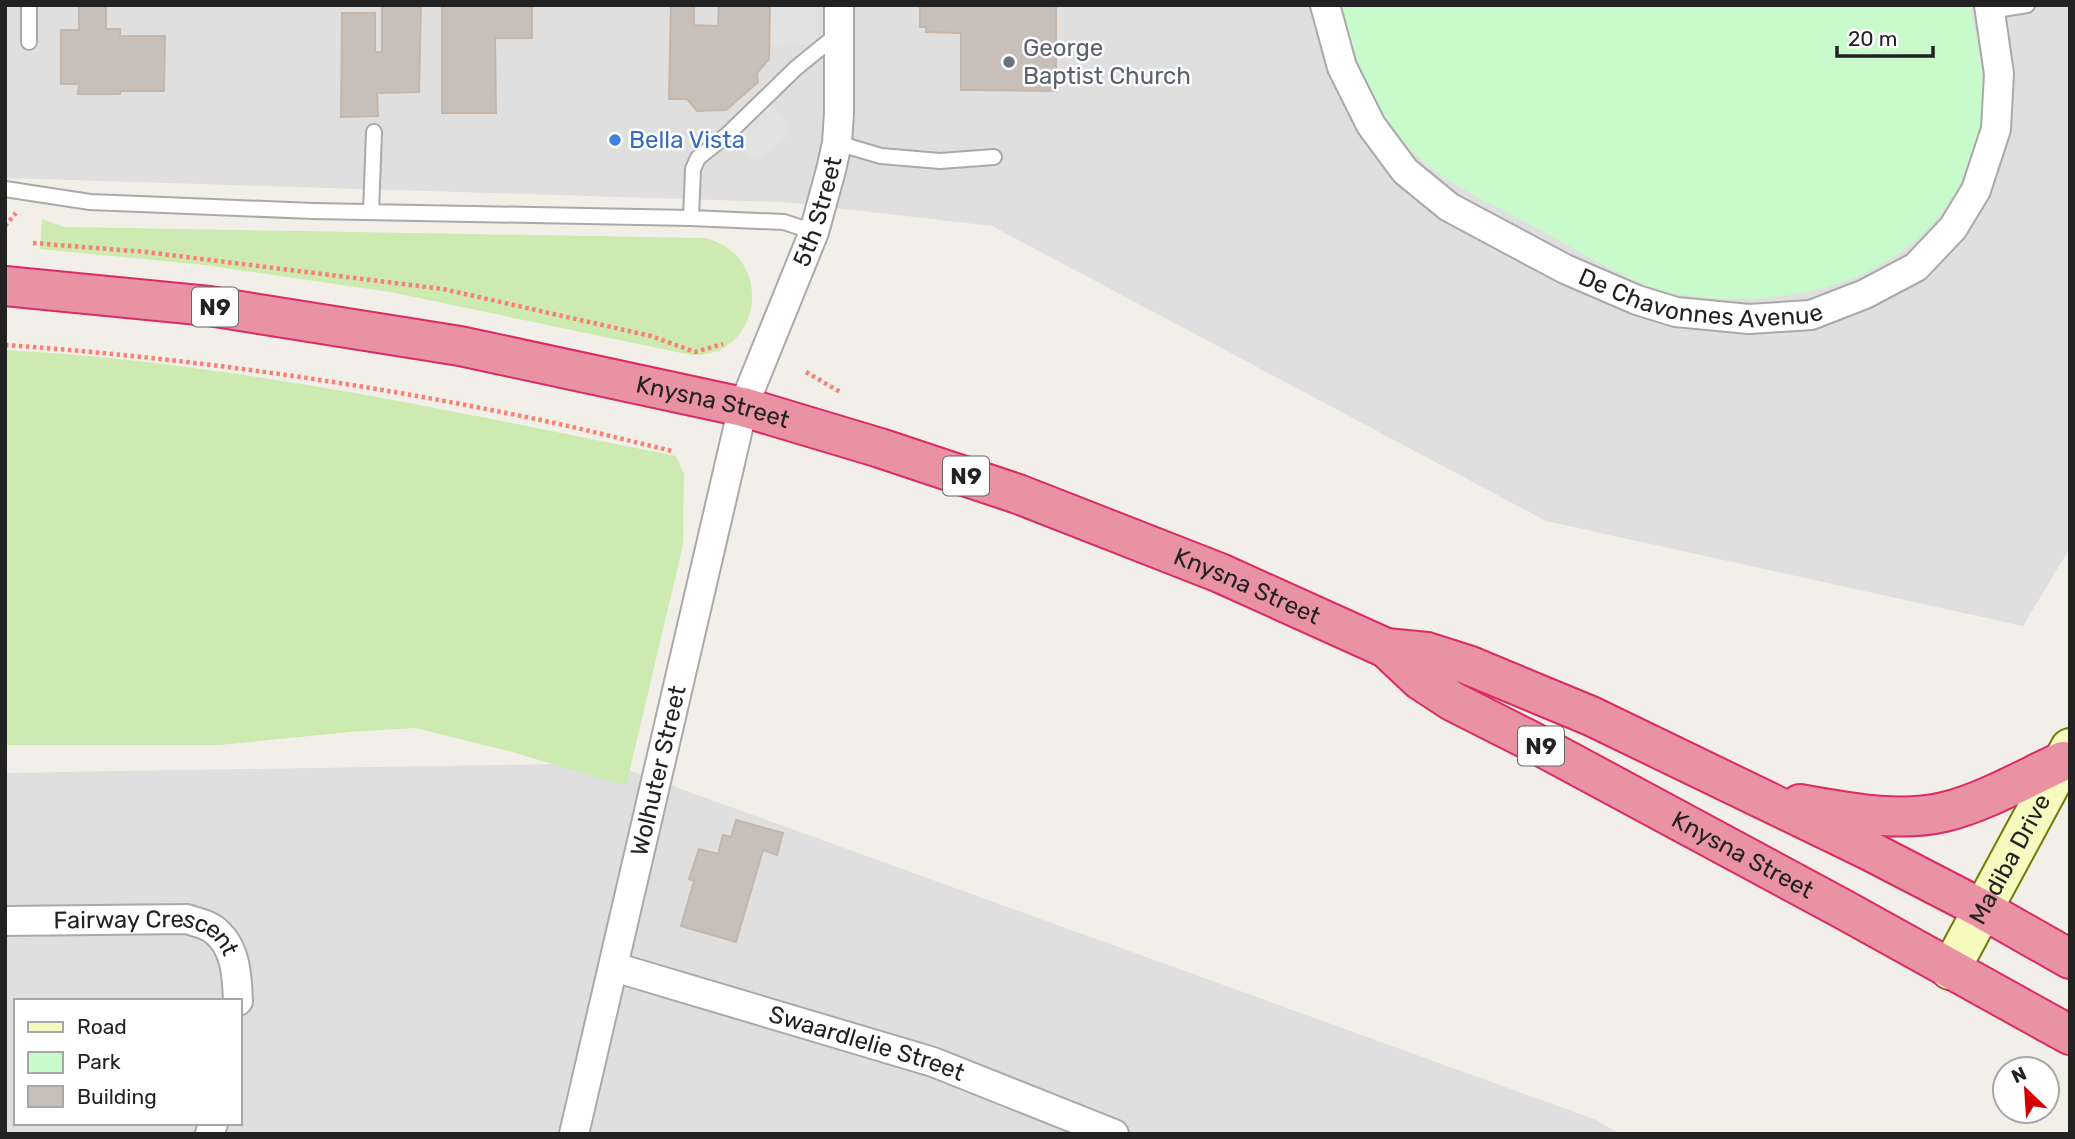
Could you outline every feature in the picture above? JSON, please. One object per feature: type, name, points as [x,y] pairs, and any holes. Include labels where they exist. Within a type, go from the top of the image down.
[{"type":"highway","name":"Knysna Street","points":[[5,286],[209,306],[471,348],[743,407],[915,459],[1074,515],[1265,592],[1386,648],[1420,680],[1452,701],[1818,896],[2070,1035]]},
{"type":"highway","name":"Knysna Street","points":[[1386,648],[1427,652],[1468,665],[1591,716],[1764,798],[1982,909],[2070,959]]},
{"type":"highway","points":[[1764,798],[1840,811],[1911,816],[1945,812],[2066,755]]},
{"type":"street","name":"De Chavonnes Avenue","points":[[1325,5],[1342,67],[1371,125],[1405,171],[1449,207],[1565,269],[1637,300],[1676,312],[1749,318],[1811,315],[1865,295],[1916,267],[1953,228],[1976,190],[1996,129],[1999,74],[1989,8]]},
{"type":"street","name":"5th Street","points":[[743,407],[814,232],[837,143],[839,19]]},
{"type":"street","name":"Wolhuter Street","points":[[574,1134],[743,407]]},
{"type":"street","name":"Madiba Drive","points":[[1950,970],[2066,755]]},
{"type":"street","name":"Fairway Crescent","points":[[5,921],[187,919],[213,929],[228,945],[237,969],[238,999]]},
{"type":"street","name":"Swaardlelie Street","points":[[614,967],[933,1062],[1114,1134]]},
{"type":"lane","points":[[29,5],[29,41]]},
{"type":"lane","points":[[1989,8],[2027,5]]},
{"type":"lane","points":[[691,218],[693,169],[698,158],[728,134],[796,68],[839,19]]},
{"type":"lane","points":[[371,212],[374,132]]},
{"type":"lane","points":[[837,143],[881,156],[940,161],[994,157]]},
{"type":"lane","points":[[5,189],[90,202],[371,212],[691,218],[784,222],[814,232]]},
{"type":"path","points":[[33,243],[146,252],[443,289],[651,336],[695,352],[723,344]]},
{"type":"path","points":[[5,345],[82,351],[340,383],[522,416],[672,451]]},
{"type":"path","points":[[806,372],[842,393]]},
{"type":"shaded area","points":[[5,5],[2070,5],[2070,548],[2023,626],[1546,521],[992,226],[784,202],[5,178]]},
{"type":"shaded area","points":[[770,5],[816,5],[815,44],[769,45]]},
{"type":"shaded area","points":[[763,99],[789,124],[785,138],[762,157],[750,157],[728,134]]},
{"type":"shaded area","points":[[609,763],[1594,1119],[1621,1134],[5,1134],[5,773]]},
{"type":"green space","points":[[1342,5],[1970,5],[1982,70],[1982,117],[1957,190],[1933,223],[1905,249],[1872,269],[1837,284],[1799,294],[1721,299],[1682,295],[1645,284],[1606,266],[1454,184],[1418,157],[1389,123],[1366,81]]},
{"type":"green space","points":[[42,219],[64,227],[705,238],[728,248],[743,264],[751,284],[752,304],[746,324],[734,341],[715,352],[691,355],[390,292],[205,265],[40,249]]},
{"type":"green space","points":[[5,350],[90,356],[259,377],[426,406],[676,456],[684,474],[683,545],[626,786],[512,752],[415,728],[220,745],[5,745]]},
{"type":"building","points":[[79,5],[106,5],[106,29],[120,29],[120,36],[165,36],[164,91],[78,94],[79,84],[61,84],[61,30],[79,30]]},
{"type":"building","points":[[382,5],[421,5],[419,92],[377,93],[378,116],[341,117],[342,13],[375,13],[375,52],[382,52]]},
{"type":"building","points":[[442,5],[532,5],[532,38],[495,38],[496,113],[442,113]]},
{"type":"building","points":[[671,5],[694,5],[694,25],[718,26],[719,5],[770,5],[769,59],[757,73],[758,82],[726,110],[697,111],[687,99],[669,99]]},
{"type":"building","name":"George Baptist Church","points":[[920,5],[1056,5],[1056,91],[961,90],[961,33],[926,32],[926,27],[920,27]]},
{"type":"building","points":[[736,820],[783,833],[777,855],[763,850],[736,942],[681,926],[694,881],[689,879],[699,849],[718,854],[723,835],[731,837]]},
{"type":"place","name":"George Baptist Church","points":[[1009,62]]},
{"type":"place","name":"Bella Vista","points":[[615,140]]}]
